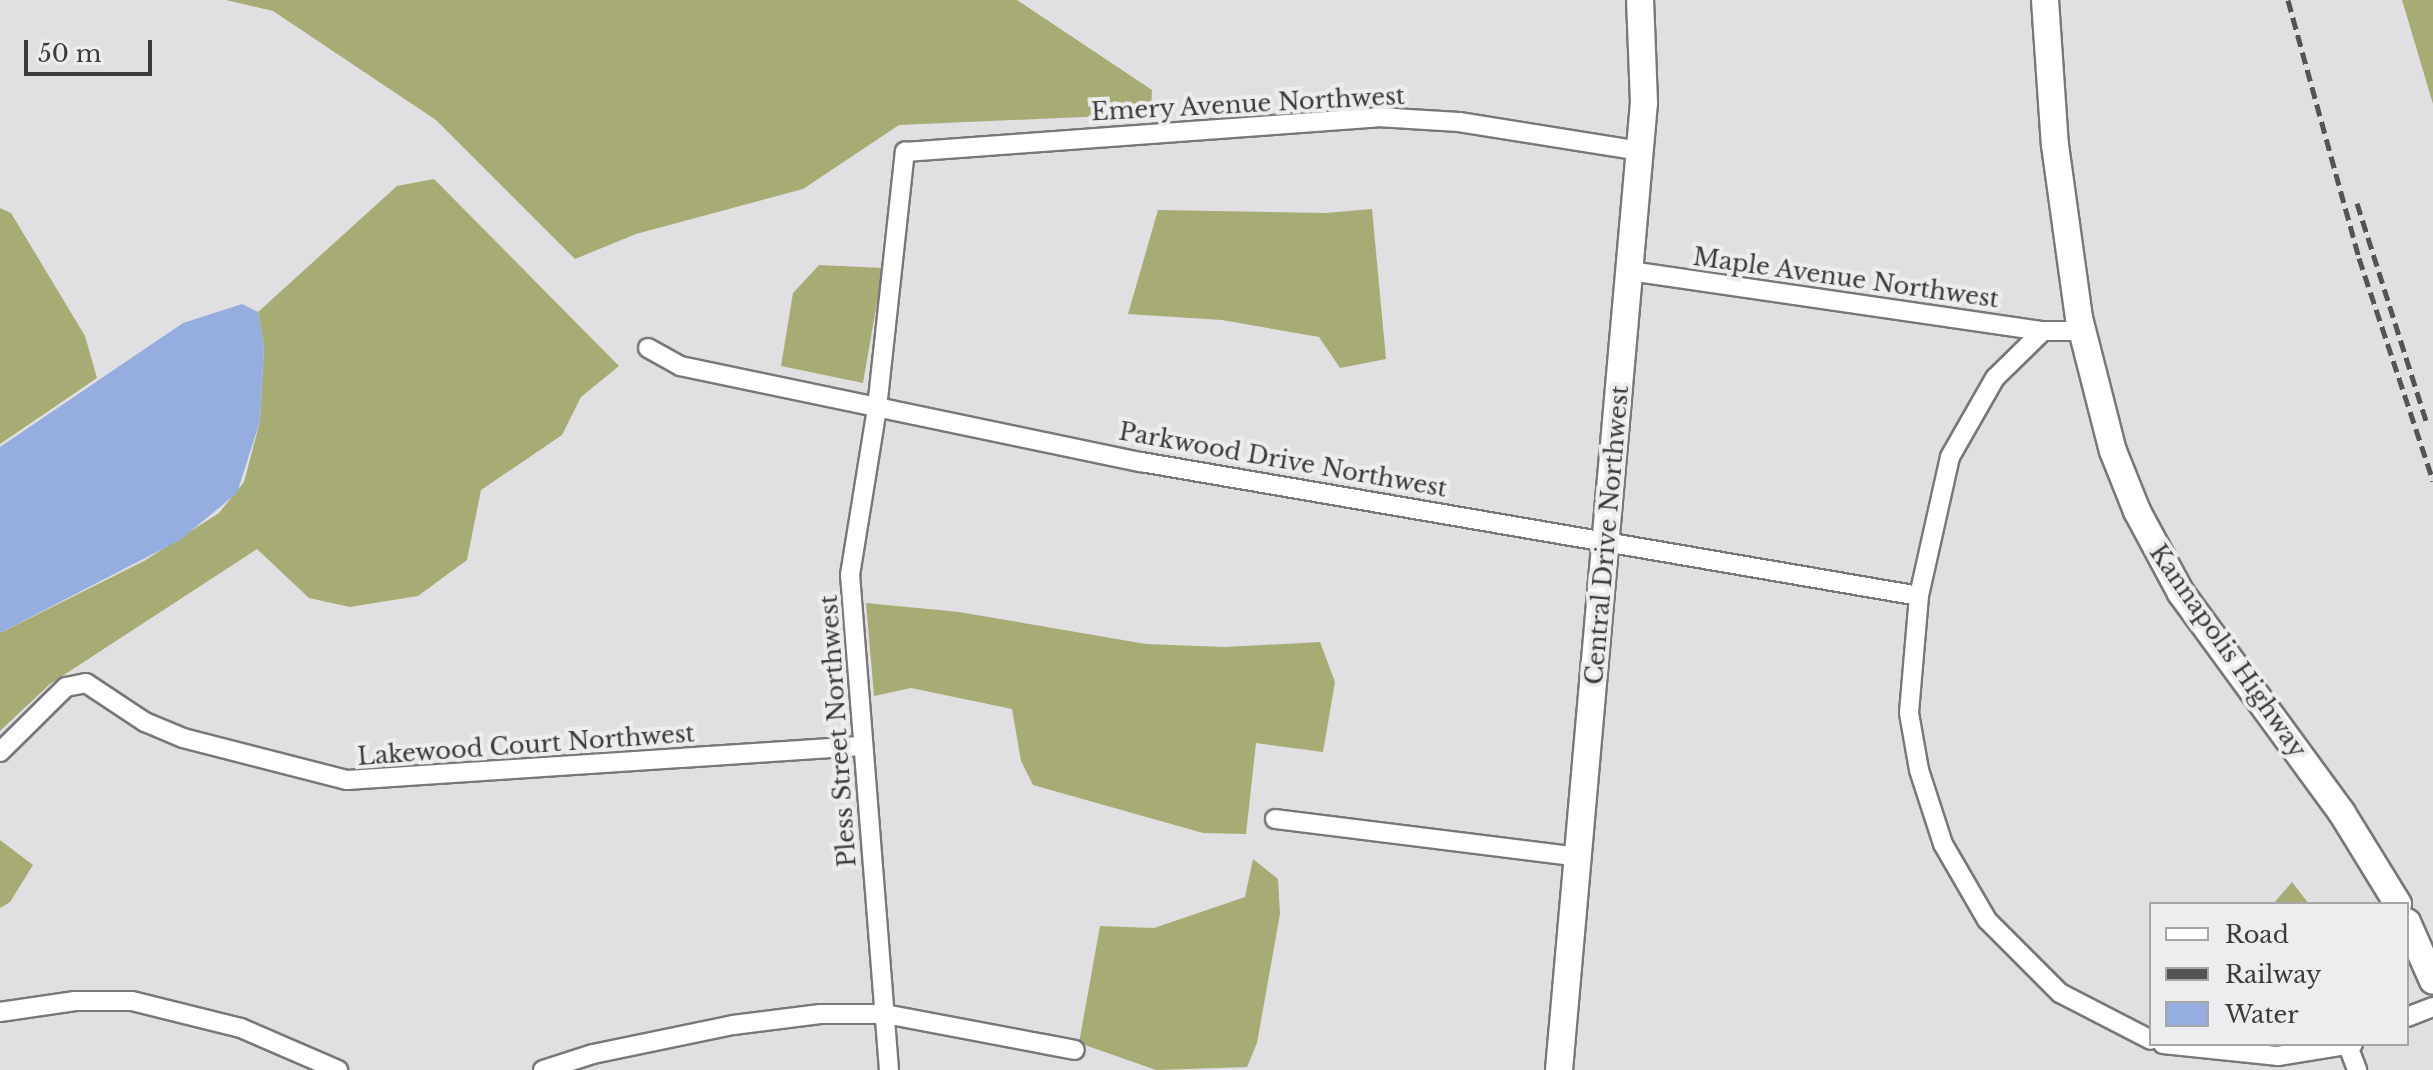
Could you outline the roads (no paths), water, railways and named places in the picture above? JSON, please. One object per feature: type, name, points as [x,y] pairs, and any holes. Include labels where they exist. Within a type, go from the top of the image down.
[{"type":"street","name":"Central Drive Northwest","points":[[1559,1070],[1644,103],[1640,0]]},
{"type":"street","name":"Kannapolis Highway","points":[[2045,0],[2058,176],[2060,332],[2151,542],[2181,593],[2342,813],[2397,902]]},
{"type":"street","name":"Emery Avenue Northwest","points":[[905,152],[1376,117],[1459,122],[1640,151]]},
{"type":"street","name":"Pless Street Northwest","points":[[889,1070],[861,746],[850,575],[877,408],[905,152]]},
{"type":"street","name":"Maple Avenue Northwest","points":[[1630,271],[2060,332]]},
{"type":"street","points":[[2060,332],[1995,378],[1950,457],[1919,596],[1909,713],[1919,770],[1943,844],[1987,920],[2060,993],[2149,1039]]},
{"type":"street","name":"Parkwood Drive Northwest","points":[[648,348],[680,366],[1141,462],[1606,539],[1919,596]]},
{"type":"street","name":"Lakewood Court Northwest","points":[[0,752],[66,687],[86,683],[145,722],[183,738],[347,780],[861,746]]},
{"type":"street","points":[[1275,819],[1578,857]]},
{"type":"street","points":[[2409,927],[2433,981]]},
{"type":"street","points":[[0,1012],[75,1001],[132,1001],[241,1028],[338,1070]]},
{"type":"street","points":[[2409,1016],[2433,1007]]},
{"type":"street","points":[[543,1070],[733,1025],[820,1014],[885,1014],[1075,1050]]},
{"type":"street","points":[[2182,1046],[2278,1056],[2343,1046]]},
{"type":"street","points":[[2350,1046],[2357,1070]]},
{"type":"water","points":[[242,304],[258,312],[264,347],[260,421],[237,493],[180,540],[0,633],[0,447],[183,323]]},
{"type":"railway","points":[[2288,0],[2359,258],[2433,481]]},
{"type":"railway","points":[[2357,203],[2426,421]]}]
